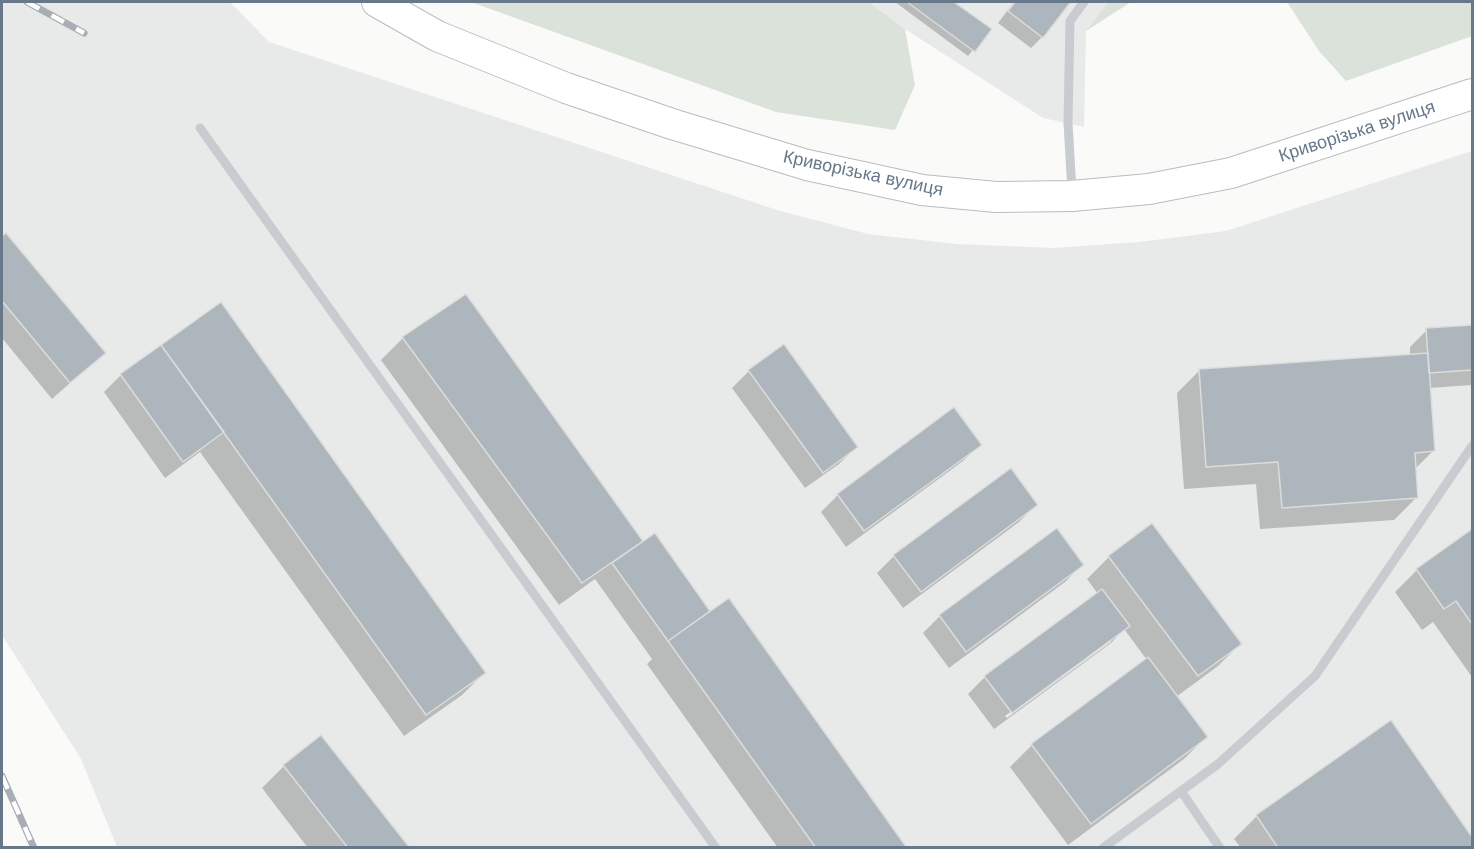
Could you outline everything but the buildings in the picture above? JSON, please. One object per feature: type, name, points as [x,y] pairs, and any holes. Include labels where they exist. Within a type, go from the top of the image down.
[{"type":"main road","name":"Криворізька вулиця","points":[[377,2],[437,36],[566,88],[672,124],[807,165],[922,190],[996,196],[1072,196],[1149,189],[1231,173],[1473,94]]},
{"type":"lane","points":[[1072,196],[1068,123],[1070,21],[1084,2]]},
{"type":"lane","points":[[200,128],[716,848]]},
{"type":"lane","points":[[1103,848],[1218,764],[1315,676],[1473,446]]},
{"type":"lane","points":[[1181,791],[1220,848]]},
{"type":"shaded area","points":[[2,2],[230,2],[269,42],[777,210],[868,234],[957,244],[1053,248],[1139,242],[1226,231],[1472,151],[1472,847],[117,847],[81,759],[2,635]]},
{"type":"shaded area","points":[[471,2],[869,2],[905,29],[915,85],[895,130],[776,112]]},
{"type":"shaded area","points":[[869,2],[1108,2],[1086,31],[1084,127],[1043,118],[905,29]]},
{"type":"shaded area","points":[[1108,2],[1131,2],[1086,31]]},
{"type":"shaded area","points":[[1287,2],[1472,2],[1472,36],[1346,81],[1319,51]]},
{"type":"railway","points":[[27,2],[84,33]]},
{"type":"railway","points":[[2,776],[34,848]]}]
